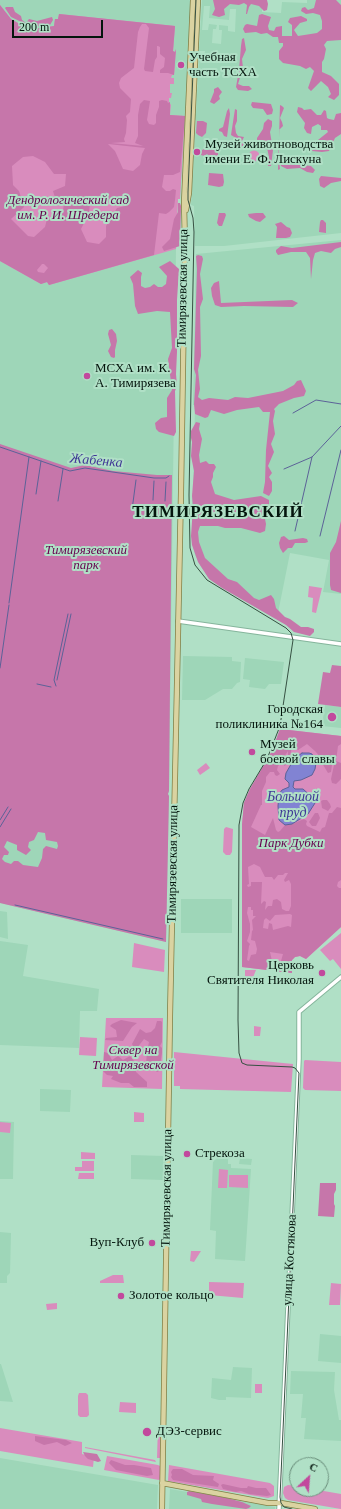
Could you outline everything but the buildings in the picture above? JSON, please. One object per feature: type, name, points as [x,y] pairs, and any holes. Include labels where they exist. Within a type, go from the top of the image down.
[{"type":"main road","name":"Тимирязевская улица","points":[[162,1509],[184,203],[193,0]]},
{"type":"main road","name":"Тимирязевская улица","points":[[184,219],[189,194],[198,0]]},
{"type":"main road","points":[[162,1483],[263,1502],[315,1509]]},
{"type":"street","points":[[178,621],[341,644]]},
{"type":"street","name":"улица Костякова","points":[[279,1509],[299,1059],[299,1012],[341,977]]},
{"type":"shaded area","name":"МСХА им. К. А. Тимирязева","points":[[0,0],[191,0],[186,116],[180,199],[178,199],[176,249],[166,942],[0,903]]},
{"type":"shaded area","points":[[202,0],[262,0],[262,12],[281,13],[282,2],[307,3],[307,0],[341,0],[341,233],[224,246],[195,246],[194,206],[191,205],[196,120],[193,119],[193,114],[196,114],[199,59],[204,59],[205,51],[199,51]],"holes":[[[204,6],[210,6],[209,18],[229,20],[230,9],[236,9],[235,32],[228,31],[228,26],[219,25],[219,30],[222,30],[221,44],[212,43],[213,29],[216,29],[217,25],[209,24],[208,30],[202,30]]]},
{"type":"shaded area","name":"МСХА им. К. А. Тимирязева","points":[[341,240],[341,594],[323,592],[329,560],[290,553],[277,618],[202,568],[195,555],[192,542],[196,254]]},
{"type":"shaded area","points":[[183,656],[232,657],[232,661],[241,662],[240,682],[237,683],[232,689],[223,689],[205,700],[182,700]]},
{"type":"shaded area","points":[[245,658],[284,662],[281,684],[269,684],[265,689],[249,687],[250,680],[243,679]]},
{"type":"shaded area","name":"Городская поликлиника №164","points":[[325,705],[341,707],[341,728],[322,726]]},
{"type":"shaded area","points":[[181,899],[232,899],[232,933],[181,933]]},
{"type":"shaded area","points":[[0,911],[7,912],[8,939],[0,937]]},
{"type":"shaded area","points":[[0,941],[28,945],[23,976],[99,989],[97,1011],[80,1011],[79,1048],[0,1045]]},
{"type":"shaded area","points":[[40,1089],[71,1090],[70,1112],[40,1111]]},
{"type":"shaded area","points":[[0,1121],[14,1122],[13,1179],[0,1179]]},
{"type":"shaded area","points":[[131,1155],[164,1156],[163,1180],[131,1179]]},
{"type":"shaded area","points":[[218,1158],[228,1159],[228,1164],[231,1164],[231,1168],[251,1169],[245,1261],[215,1259],[216,1231],[210,1230],[213,1161]]},
{"type":"shaded area","points":[[240,1158],[252,1159],[251,1165],[239,1164]]},
{"type":"shaded area","points":[[0,1232],[11,1233],[10,1273],[7,1276],[7,1283],[0,1283]]},
{"type":"shaded area","points":[[320,1334],[341,1336],[341,1363],[318,1361]]},
{"type":"shaded area","points":[[1,1364],[13,1402],[0,1401]]},
{"type":"shaded area","points":[[233,1367],[252,1368],[251,1398],[226,1397],[226,1400],[219,1400],[211,1398],[212,1378],[231,1380]]},
{"type":"shaded area","points":[[291,1371],[335,1372],[334,1390],[339,1420],[341,1420],[341,1441],[304,1439],[306,1418],[301,1418],[303,1394],[290,1394]]},
{"type":"shaded area","points":[[0,1458],[158,1485],[157,1509],[0,1509]]},
{"type":"shaded area","points":[[170,1489],[275,1507],[275,1509],[169,1509]]},
{"type":"green space","points":[[213,0],[267,0],[268,4],[267,10],[264,11],[259,6],[251,4],[246,14],[247,5],[244,3],[239,5],[230,4],[224,9],[225,15],[219,17],[212,15],[215,9]]},
{"type":"green space","points":[[316,0],[336,0],[341,5],[341,40],[327,41],[324,45],[326,49],[322,62],[322,72],[331,76],[339,84],[339,95],[334,100],[328,97],[331,94],[328,87],[321,81],[311,91],[308,88],[314,71],[310,67],[306,69],[300,66],[283,63],[279,59],[279,51],[283,46],[283,43],[279,43],[278,37],[273,37],[267,33],[245,33],[243,29],[247,24],[257,26],[259,15],[262,14],[271,17],[268,26],[269,30],[274,31],[276,27],[282,26],[282,36],[292,36],[292,25],[288,22],[290,18],[301,16],[307,19],[307,21],[300,23],[294,30],[298,36],[317,33],[322,29],[320,15],[313,13],[306,14],[301,11],[302,8],[305,7],[308,10],[314,8]]},
{"type":"green space","name":"Дендрологический сад им. Р. И. Шредера","points":[[0,5],[11,19],[23,26],[34,29],[54,26],[55,19],[58,19],[59,14],[175,26],[173,51],[175,52],[176,49],[174,75],[172,75],[171,78],[174,78],[174,84],[170,84],[170,93],[172,93],[171,98],[169,98],[171,105],[170,115],[185,116],[180,199],[178,199],[176,249],[49,285],[47,282],[41,284],[0,261]]},
{"type":"green space","name":"Дендрологический сад им. Р. И. Шредера","points":[[0,5],[11,19],[23,26],[34,29],[54,26],[55,19],[58,19],[59,14],[175,26],[173,51],[175,52],[176,49],[174,75],[160,73],[160,70],[164,67],[165,58],[160,54],[160,47],[158,46],[153,72],[145,71],[149,28],[146,24],[142,24],[140,27],[138,32],[134,68],[121,78],[119,83],[120,88],[131,99],[130,112],[126,116],[125,142],[111,143],[143,146],[135,143],[138,136],[138,115],[140,104],[144,100],[150,101],[147,120],[149,124],[154,125],[156,123],[159,101],[162,100],[167,101],[168,103],[170,102],[170,115],[185,116],[180,172],[173,175],[164,175],[162,187],[166,191],[173,189],[176,190],[174,207],[166,214],[159,213],[154,255],[49,285],[47,282],[41,284],[0,261]],"holes":[[[108,144],[145,148],[140,165],[133,171],[123,169],[115,151]],[[33,156],[45,162],[54,174],[66,174],[65,186],[53,191],[57,204],[64,204],[63,210],[55,216],[47,219],[45,227],[34,237],[28,236],[11,219],[24,207],[19,191],[13,185],[12,166],[23,157]],[[110,199],[123,200],[125,206],[117,208],[106,226],[106,237],[99,244],[87,242],[81,229],[89,213],[90,203],[95,200],[107,201]],[[42,264],[48,268],[44,273],[38,272],[37,270]]]},
{"type":"green space","points":[[13,7],[15,12],[21,16],[22,20],[26,23],[29,19],[37,21],[52,17],[53,20],[50,25],[32,27],[11,17],[5,8]]},
{"type":"green space","points":[[244,38],[246,50],[242,59],[243,68],[238,84],[249,86],[252,89],[248,91],[238,90],[236,87],[242,39]]},
{"type":"green space","points":[[218,87],[222,92],[219,96],[220,99],[214,104],[210,102],[214,89]]},
{"type":"green space","points":[[252,102],[271,104],[273,110],[272,114],[267,115],[263,109],[253,108],[251,105]]},
{"type":"green space","points":[[280,105],[284,108],[280,118],[283,126],[279,130]]},
{"type":"green space","points":[[298,107],[304,110],[311,109],[317,115],[321,115],[324,110],[326,111],[327,118],[334,120],[336,114],[341,113],[341,134],[335,138],[329,151],[312,151],[318,140],[328,132],[327,130],[321,130],[321,126],[318,124],[312,127],[311,134],[307,133],[304,128],[305,123],[297,112]]},
{"type":"green space","points":[[229,108],[230,114],[227,137],[219,131],[219,129],[223,127]]},
{"type":"green space","points":[[235,109],[237,110],[237,121],[235,126],[236,133],[238,136],[244,137],[242,141],[244,144],[242,147],[237,146],[236,138],[231,135]]},
{"type":"green space","points":[[268,119],[272,121],[270,132],[273,150],[271,166],[268,166],[269,157],[267,148],[257,142],[257,138],[263,129],[264,123]]},
{"type":"green space","points":[[197,121],[207,123],[206,133],[202,137],[196,133]]},
{"type":"green space","points":[[279,138],[280,169],[278,170]]},
{"type":"green space","points":[[212,145],[218,146],[218,158],[216,162],[214,162],[213,157],[210,157],[207,154],[204,156],[201,155],[202,150]]},
{"type":"green space","points":[[252,151],[256,151],[258,152],[258,160],[252,161],[249,158],[249,154]]},
{"type":"green space","points":[[283,158],[294,164],[311,166],[315,170],[313,173],[307,172],[300,168],[287,169],[281,166],[280,161]]},
{"type":"green space","points":[[209,173],[223,174],[223,186],[219,187],[208,185]]},
{"type":"green space","points":[[321,176],[341,178],[341,181],[331,183],[324,188],[320,186],[319,179]]},
{"type":"green space","points":[[178,203],[180,203],[181,206],[180,246],[164,251],[162,247],[170,239],[174,219],[178,212]]},
{"type":"green space","points":[[219,213],[225,213],[226,215],[222,226],[219,226],[217,223]]},
{"type":"green space","points":[[263,213],[266,217],[260,222],[249,217],[248,214]]},
{"type":"green space","points":[[321,220],[326,223],[326,233],[319,232]]},
{"type":"green space","points":[[281,222],[290,228],[292,233],[290,237],[276,238],[277,227],[275,224]]},
{"type":"green space","points":[[341,242],[341,247],[335,249],[331,253],[321,251],[315,253],[311,279],[310,258],[306,252],[291,252],[278,255],[276,252],[276,250],[281,246],[292,248]]},
{"type":"green space","points":[[196,256],[202,256],[203,259],[200,274],[203,299],[200,307],[201,356],[198,370],[200,389],[198,397],[202,400],[209,398],[228,400],[235,397],[248,398],[283,391],[294,385],[297,381],[301,380],[306,391],[304,396],[279,404],[274,409],[273,421],[275,434],[271,444],[274,452],[268,466],[272,473],[269,477],[272,482],[272,491],[269,496],[263,493],[270,412],[263,412],[259,407],[237,410],[224,414],[211,410],[208,417],[205,418],[195,414],[194,404],[196,375],[194,369],[197,269]]},
{"type":"green space","points":[[170,261],[179,269],[177,300],[177,386],[175,391],[176,432],[174,436],[159,432],[156,429],[155,423],[161,418],[167,417],[167,398],[172,390],[168,359],[172,348],[170,312],[157,311],[138,314],[135,306],[133,284],[130,277],[138,270],[142,273],[141,286],[145,288],[154,284],[158,287],[162,287],[166,284],[167,276],[159,267]]},
{"type":"green space","points":[[219,281],[221,303],[292,300],[298,303],[293,307],[221,307],[215,305],[211,288],[214,283]]},
{"type":"green space","points":[[112,329],[116,334],[117,341],[114,358],[111,357],[108,351],[111,345],[108,334],[109,330]]},
{"type":"green space","points":[[196,422],[200,423],[199,429],[202,439],[199,455],[200,463],[206,461],[209,464],[214,464],[216,467],[211,482],[215,494],[234,500],[261,496],[269,500],[269,506],[264,514],[266,524],[265,531],[260,533],[241,528],[200,526],[198,532],[199,542],[205,558],[228,579],[237,582],[254,598],[259,600],[271,595],[274,599],[276,608],[285,617],[301,627],[314,629],[314,632],[310,636],[294,632],[286,625],[222,588],[209,579],[198,562],[192,545],[191,536],[194,471],[191,456],[191,431]]},
{"type":"green space","name":"Тимирязевский парк","points":[[0,444],[71,468],[85,465],[113,471],[172,475],[166,942],[0,903]],"holes":[[[38,832],[45,833],[46,840],[57,842],[58,846],[57,849],[46,846],[43,849],[42,858],[38,867],[23,865],[18,861],[14,861],[11,864],[2,859],[4,855],[8,855],[9,852],[4,847],[7,841],[17,845],[17,850],[26,855],[31,850],[28,847],[29,842],[34,840]]]},
{"type":"green space","points":[[341,521],[341,593],[331,590],[330,553],[336,542]]},
{"type":"green space","points":[[284,536],[289,540],[303,538],[307,539],[308,542],[295,543],[292,548],[288,548],[283,553],[279,543],[281,537]]},
{"type":"green space","points":[[309,586],[322,588],[316,613],[312,612],[313,598],[308,597]]},
{"type":"green space","points":[[332,665],[341,666],[341,707],[318,704],[323,672],[330,673]]},
{"type":"green space","name":"Парк Дубки","points":[[280,729],[341,736],[341,927],[306,959],[300,956],[295,957],[292,960],[292,973],[242,967],[242,825],[244,803],[250,789],[272,751]]},
{"type":"green space","name":"Парк Дубки","points":[[280,729],[341,736],[341,744],[338,746],[336,761],[341,763],[341,779],[336,784],[332,783],[331,779],[334,765],[332,765],[331,772],[328,773],[322,763],[322,759],[307,744],[298,750],[296,748],[297,739],[294,737],[290,740],[292,747],[290,756],[288,757],[288,751],[284,757],[281,756],[287,762],[285,766],[281,763],[278,766],[277,770],[280,774],[277,776],[274,772],[270,772],[266,777],[266,782],[262,791],[262,805],[251,827],[265,835],[273,818],[276,830],[278,832],[285,825],[304,819],[307,821],[307,826],[320,832],[322,828],[325,827],[329,813],[332,813],[337,807],[341,808],[341,880],[338,882],[337,886],[341,888],[341,927],[306,959],[300,956],[295,957],[292,960],[292,973],[242,967],[242,825],[244,803],[250,789],[272,751]],"holes":[[[254,864],[260,867],[265,877],[272,877],[274,880],[278,875],[288,873],[284,880],[285,882],[289,880],[291,884],[291,906],[289,911],[282,909],[281,902],[277,899],[273,900],[272,906],[268,906],[265,910],[266,902],[264,901],[261,904],[262,882],[251,882],[251,886],[248,887],[247,885],[249,884],[248,867]],[[248,907],[251,907],[251,910],[253,910],[253,916],[256,916],[252,920],[253,930],[251,940],[255,941],[257,949],[256,954],[251,955],[249,961],[247,960],[250,944],[247,941],[250,932],[250,924],[247,913]],[[275,915],[292,915],[291,927],[288,926],[273,930],[272,924],[269,923],[268,929],[263,928],[264,920],[266,918],[270,921]],[[270,952],[283,954],[281,961],[272,961]]]},
{"type":"green space","points":[[206,763],[210,768],[200,775],[197,770]]},
{"type":"green space","points":[[327,800],[330,804],[331,807],[328,811],[322,808],[321,801]]},
{"type":"green space","points":[[315,813],[318,813],[320,818],[316,826],[312,826],[309,822]]},
{"type":"green space","points":[[226,827],[233,829],[232,852],[230,855],[226,855],[223,852],[224,829]]},
{"type":"green space","points":[[341,933],[341,969],[333,959],[330,961],[320,950]]},
{"type":"green space","points":[[134,943],[165,950],[164,972],[132,967]]},
{"type":"green space","points":[[245,970],[256,970],[252,980],[245,980]]},
{"type":"green space","name":"Сквер на Тимирязевской","points":[[106,1018],[163,1018],[162,1089],[102,1087]]},
{"type":"green space","points":[[121,1020],[137,1023],[132,1027],[123,1041],[105,1040],[106,1038],[117,1037],[116,1030],[110,1026]]},
{"type":"green space","points":[[157,1021],[162,1022],[162,1042],[160,1046],[162,1048],[162,1053],[159,1071],[157,1072],[153,1068],[149,1069],[146,1064],[149,1042],[144,1039],[137,1048],[132,1044],[140,1029],[146,1033],[151,1032],[155,1028]]},
{"type":"green space","points":[[254,1026],[261,1027],[260,1036],[254,1036]]},
{"type":"green space","points":[[80,1037],[97,1038],[96,1056],[79,1055]]},
{"type":"green space","points":[[104,1052],[108,1053],[112,1060],[118,1056],[123,1060],[130,1056],[134,1061],[136,1072],[147,1082],[147,1087],[134,1087],[129,1083],[121,1083],[111,1079],[113,1076],[107,1075],[103,1071]]},
{"type":"green space","points":[[174,1052],[293,1064],[291,1092],[180,1089],[180,1086],[174,1086]]},
{"type":"green space","points":[[305,1060],[341,1062],[341,1091],[305,1090],[303,1088]]},
{"type":"green space","points":[[134,1112],[144,1113],[144,1122],[134,1122]]},
{"type":"green space","points":[[0,1122],[11,1123],[10,1133],[0,1132]]},
{"type":"green space","points":[[81,1152],[95,1153],[95,1159],[81,1159]]},
{"type":"green space","points":[[82,1161],[94,1161],[94,1171],[75,1171],[75,1167],[82,1167]]},
{"type":"green space","points":[[219,1169],[228,1170],[227,1188],[218,1188]]},
{"type":"green space","points":[[79,1173],[94,1173],[94,1179],[78,1179]]},
{"type":"green space","points":[[229,1175],[248,1175],[248,1188],[229,1187]]},
{"type":"green space","points":[[320,1183],[336,1183],[336,1190],[334,1194],[334,1217],[318,1216]]},
{"type":"green space","points":[[191,1251],[201,1251],[194,1262],[190,1261]]},
{"type":"green space","points":[[113,1275],[123,1275],[124,1283],[100,1283],[100,1281]]},
{"type":"green space","points":[[209,1282],[244,1283],[243,1298],[209,1295]]},
{"type":"green space","points":[[331,1283],[341,1284],[340,1305],[329,1305]]},
{"type":"green space","points":[[57,1303],[57,1309],[47,1310],[46,1304]]},
{"type":"green space","points":[[255,1384],[262,1384],[262,1393],[255,1393]]},
{"type":"green space","points":[[79,1393],[86,1393],[88,1395],[89,1415],[87,1417],[80,1417],[78,1415]]},
{"type":"green space","points":[[120,1402],[136,1403],[136,1413],[119,1412]]},
{"type":"green space","points":[[158,1425],[161,1425],[160,1458],[157,1458]]},
{"type":"green space","points":[[0,1428],[82,1442],[82,1454],[94,1457],[93,1467],[0,1451]]},
{"type":"green space","points":[[35,1436],[66,1440],[72,1443],[65,1446],[57,1442],[44,1445],[35,1441]]},
{"type":"green space","points":[[85,1448],[155,1460],[156,1462]]},
{"type":"green space","points":[[83,1452],[97,1454],[101,1461],[98,1462],[88,1459]]},
{"type":"green space","points":[[107,1456],[158,1465],[160,1466],[160,1479],[104,1470]]},
{"type":"green space","points":[[111,1460],[125,1465],[151,1468],[153,1475],[147,1476],[116,1470],[109,1463]]},
{"type":"green space","points":[[169,1465],[270,1483],[274,1486],[274,1496],[268,1498],[168,1481]]},
{"type":"green space","points":[[173,1469],[182,1469],[193,1475],[214,1476],[213,1480],[219,1484],[218,1487],[173,1480],[171,1477],[171,1472]]},
{"type":"green space","points":[[223,1484],[241,1488],[247,1488],[248,1486],[266,1488],[271,1495],[249,1494],[241,1491],[236,1492],[223,1489],[221,1485]]},
{"type":"green space","points":[[289,1485],[289,1497],[329,1497],[329,1492],[341,1494],[341,1509],[288,1500],[285,1498],[283,1493],[284,1487]]},
{"type":"green space","points":[[189,1491],[227,1498],[251,1506],[246,1509],[202,1502],[201,1499],[187,1495],[187,1492]]},
{"type":"water","name":"Большой пруд","points":[[302,753],[312,754],[316,763],[315,769],[312,775],[301,780],[294,781],[293,787],[295,789],[303,789],[314,799],[315,803],[308,814],[292,824],[285,825],[279,820],[279,794],[282,790],[289,787],[289,783],[285,779],[286,773],[294,759]]},
{"type":"waterway","points":[[293,413],[316,400],[341,404]]},
{"type":"waterway","points":[[284,469],[312,457],[341,426]]},
{"type":"waterway","name":"Жабенка","points":[[0,447],[70,471],[85,468],[154,478],[166,478],[169,476]]},
{"type":"waterway","points":[[320,536],[341,450]]},
{"type":"waterway","points":[[9,603],[29,457]]},
{"type":"waterway","points":[[295,531],[312,457]]},
{"type":"waterway","points":[[36,494],[41,461]]},
{"type":"waterway","points":[[58,501],[63,469]]},
{"type":"waterway","points":[[132,510],[136,480]]},
{"type":"waterway","points":[[153,500],[154,481]]},
{"type":"waterway","points":[[165,501],[166,482]]},
{"type":"waterway","points":[[0,668],[9,605]]},
{"type":"waterway","points":[[56,686],[54,680],[68,614]]},
{"type":"waterway","points":[[57,680],[71,614]]},
{"type":"waterway","points":[[37,684],[51,687]]},
{"type":"waterway","points":[[0,820],[8,807]]},
{"type":"waterway","points":[[0,827],[11,809]]},
{"type":"waterway","points":[[15,905],[163,939]]},
{"type":"tram line","points":[[196,0],[188,192],[194,232],[189,495],[190,548],[195,565],[207,580],[286,628],[291,633],[293,640],[280,726],[267,759],[249,789],[243,803],[239,825],[238,1020],[239,1053],[242,1063],[247,1065],[292,1067],[299,1073],[280,1497],[281,1503],[284,1507],[292,1509]]},
{"type":"place","name":"Учебная часть ТСХА","points":[[181,65]]},
{"type":"place","name":"Музей животноводства имени Е. Ф. Лискуна","points":[[197,152]]},
{"type":"place","name":"МСХА им. К. А. Тимирязева","points":[[87,376]]},
{"type":"place","name":"Городская поликлиника №164","points":[[332,717]]},
{"type":"place","name":"Музей боевой славы","points":[[252,752]]},
{"type":"place","name":"Церковь Святителя Николая","points":[[322,973]]},
{"type":"place","name":"Стрекоза","points":[[187,1154]]},
{"type":"place","name":"Вуп-Клуб","points":[[152,1243]]},
{"type":"place","name":"Золотое кольцо","points":[[121,1296]]},
{"type":"place","name":"ДЭЗ-сервис","points":[[147,1432]]},
{"type":"district","name":"ТИМИРЯЗЕВСКИЙ","points":[[218,513]]}]
